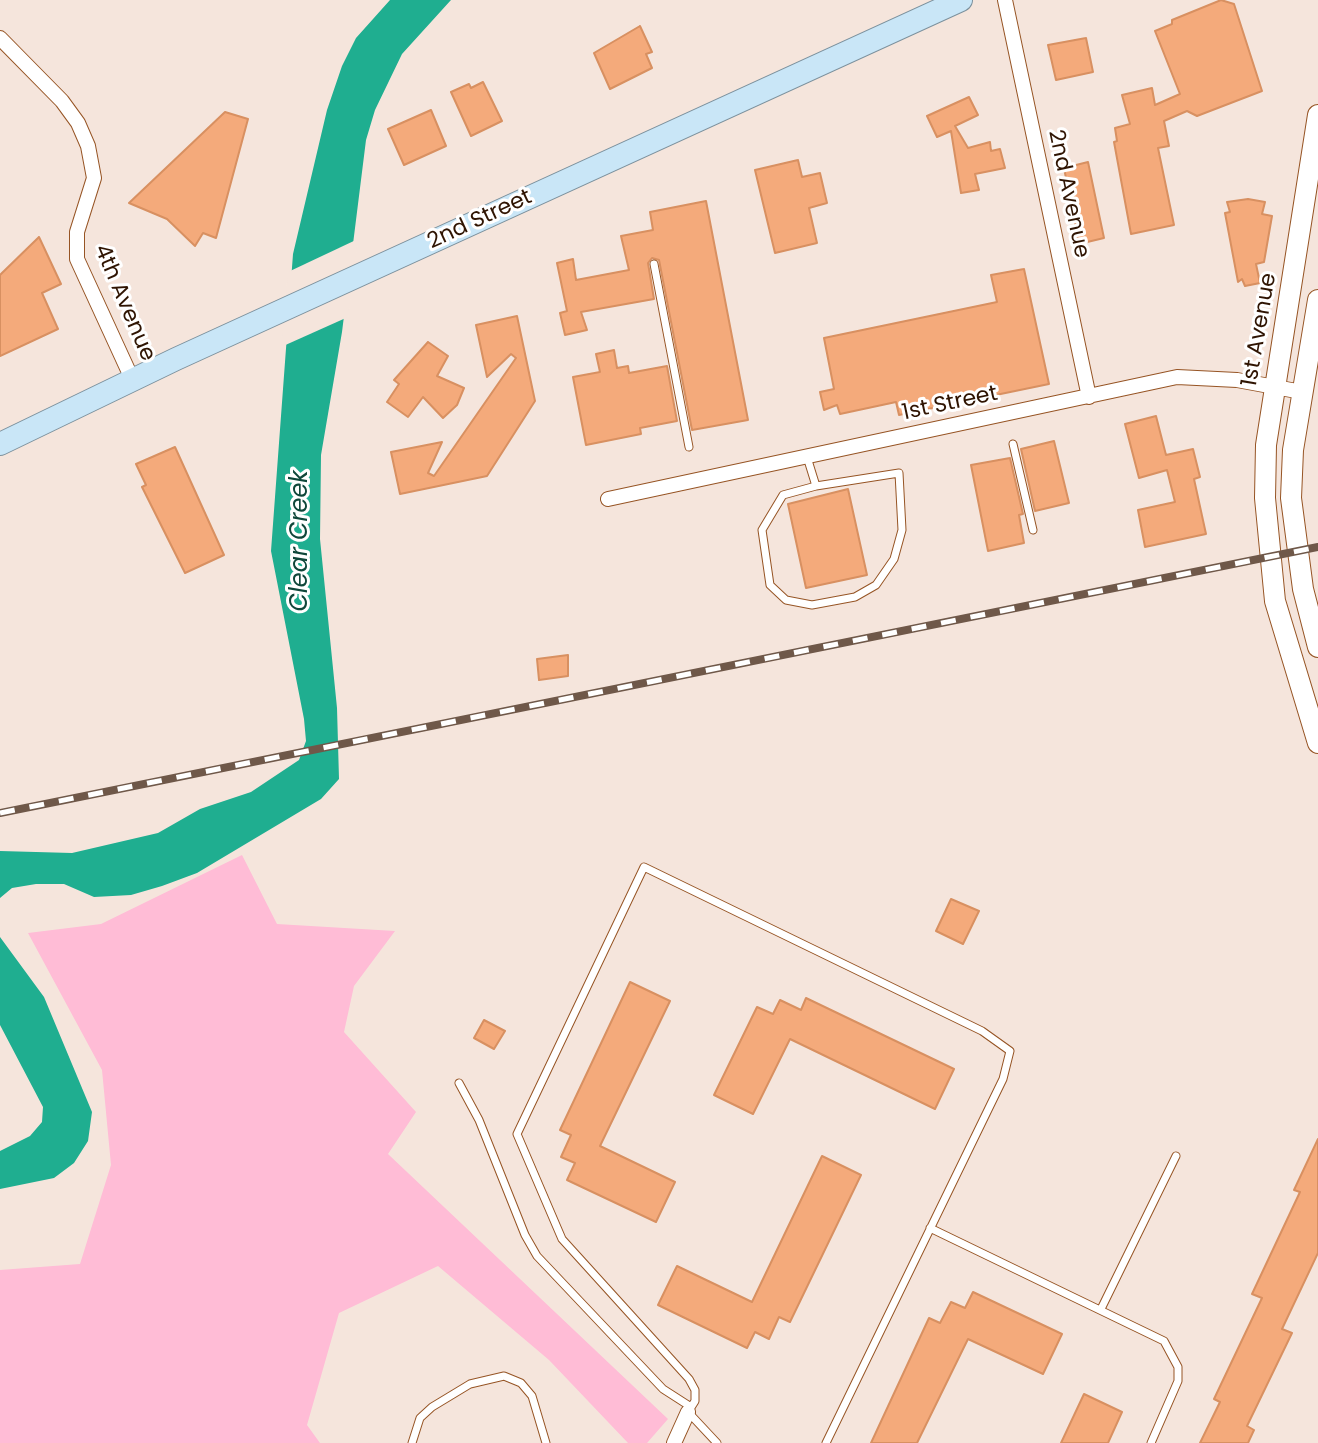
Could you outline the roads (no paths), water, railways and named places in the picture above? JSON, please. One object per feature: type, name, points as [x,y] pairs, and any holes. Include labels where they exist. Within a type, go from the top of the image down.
[{"type":"main road","name":"2nd Street","points":[[0,444],[961,0]]},
{"type":"main road","name":"1st Avenue","points":[[1318,115],[1266,445],[1268,555],[1278,612],[1318,743]]},
{"type":"main road","points":[[1318,300],[1307,394],[1293,450],[1291,498],[1298,557],[1318,647]]},
{"type":"street","name":"2nd Avenue","points":[[1005,0],[1089,397]]},
{"type":"street","name":"4th Avenue","points":[[0,38],[62,101],[78,123],[88,146],[94,178],[77,232],[77,259],[133,381]]},
{"type":"street","name":"1st Street","points":[[608,499],[1177,377],[1209,377],[1307,394]]},
{"type":"street","points":[[674,1443],[690,1410]]},
{"type":"lane","points":[[654,264],[689,447]]},
{"type":"lane","points":[[1013,444],[1033,530]]},
{"type":"lane","points":[[807,457],[816,486]]},
{"type":"lane","points":[[899,473],[902,530],[894,559],[876,585],[855,597],[812,605],[786,600],[770,585],[762,530],[783,495],[816,486],[899,473]]},
{"type":"lane","points":[[690,1410],[695,1390],[689,1379],[562,1239],[517,1134],[644,867],[1005,1044],[1010,1051],[1010,1063],[826,1443]]},
{"type":"lane","points":[[459,1083],[479,1120],[525,1235],[537,1256],[663,1389],[690,1410],[717,1443]]},
{"type":"lane","points":[[1101,1309],[1176,1156]]},
{"type":"lane","points":[[930,1228],[1164,1341],[1173,1354],[1178,1381],[1151,1443]]},
{"type":"lane","points":[[412,1443],[420,1418],[432,1407],[470,1384],[504,1376],[521,1383],[532,1396],[546,1443]]},
{"type":"water","name":"Clear Creek","points":[[390,0],[451,0],[402,54],[375,110],[366,140],[342,332],[321,455],[320,539],[337,708],[339,779],[321,799],[197,873],[162,886],[131,895],[94,897],[64,884],[36,884],[12,888],[0,898],[0,851],[72,853],[158,833],[200,809],[251,792],[299,760],[306,741],[304,719],[271,551],[293,254],[327,110],[342,66],[356,38]]},
{"type":"water","points":[[0,937],[44,997],[92,1112],[88,1141],[74,1163],[54,1178],[0,1189],[0,1151],[30,1136],[42,1122],[43,1107],[0,1025]]},
{"type":"railway","points":[[0,813],[1318,547]]}]
